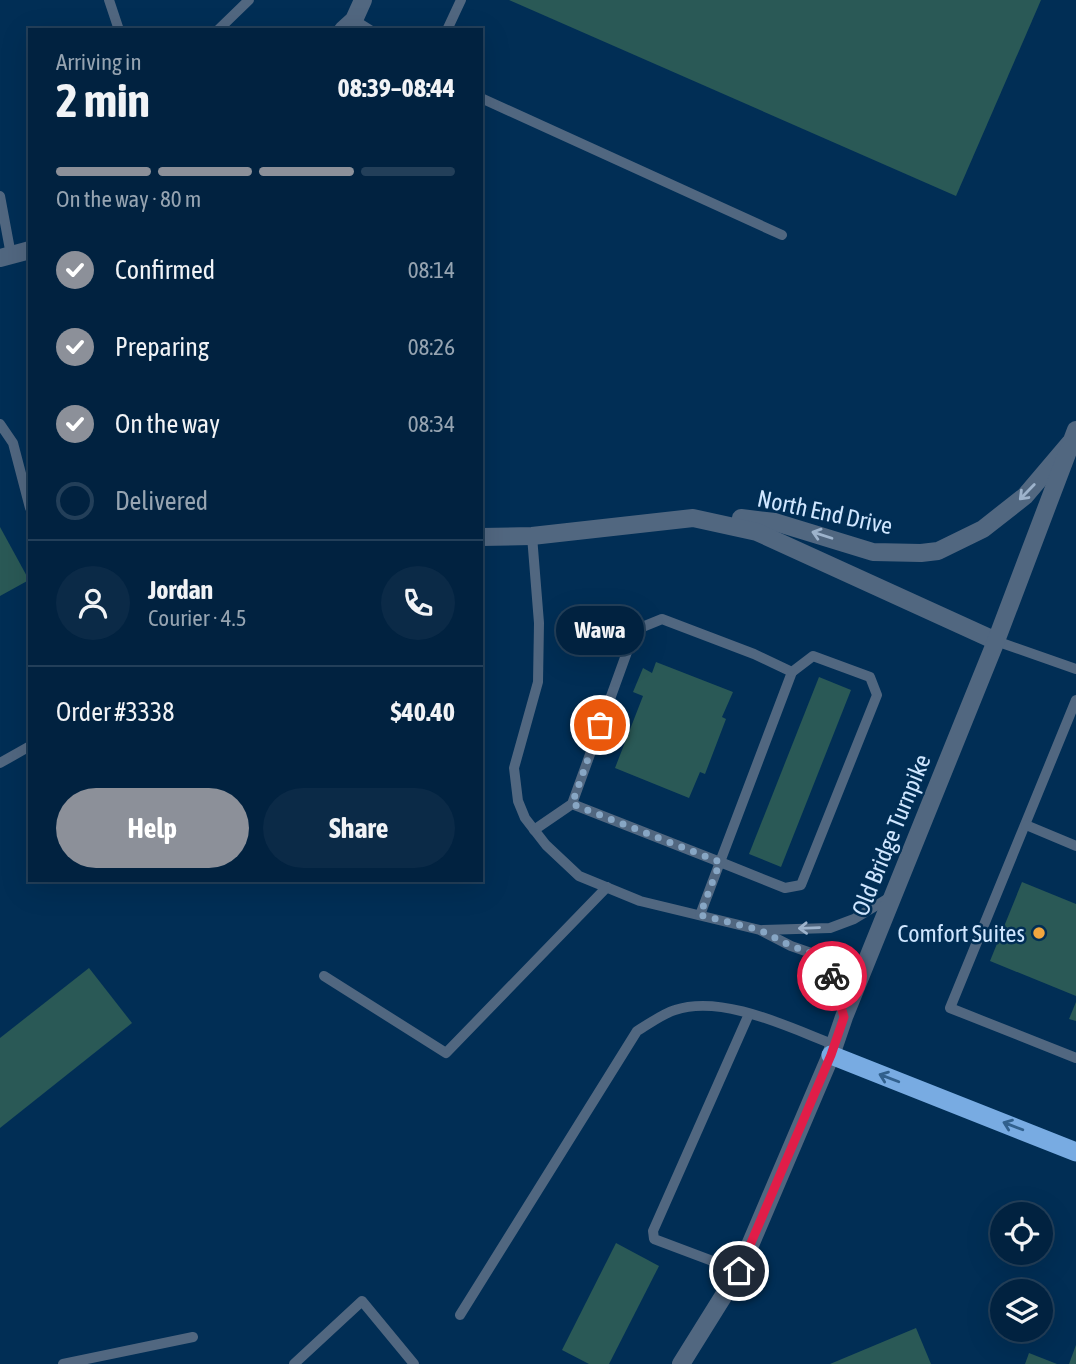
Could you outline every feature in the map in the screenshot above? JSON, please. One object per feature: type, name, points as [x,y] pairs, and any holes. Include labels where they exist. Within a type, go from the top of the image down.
[{"type":"highway","points":[[833,1050],[1076,1152]]},
{"type":"street","points":[[349,25],[363,0]]},
{"type":"street","points":[[6,257],[28,251]]},
{"type":"street","name":"North End Drive","points":[[483,537],[531,536],[693,518],[735,518],[775,522],[873,552],[938,551],[983,530],[1025,496],[1074,435]]},
{"type":"street","name":"Old Bridge Turnpike","points":[[681,1364],[739,1271],[833,1050],[996,641],[1074,435]]},
{"type":"street","name":"North End Drive","points":[[693,518],[757,532],[996,641]]},
{"type":"lane","points":[[109,0],[118,28]]},
{"type":"lane","points":[[220,28],[249,0]]},
{"type":"lane","points":[[448,28],[461,0]]},
{"type":"lane","points":[[483,99],[782,235]]},
{"type":"lane","points":[[0,196],[6,257]]},
{"type":"lane","points":[[0,424],[13,443],[28,501]]},
{"type":"lane","points":[[531,536],[539,623],[538,682],[514,768],[517,801],[525,818],[546,845],[579,876],[640,901],[760,930],[814,954],[827,966],[835,980],[844,1017]]},
{"type":"lane","points":[[534,830],[572,804],[635,630],[662,619],[754,654],[792,672]]},
{"type":"lane","points":[[996,641],[1076,669]]},
{"type":"lane","points":[[572,804],[720,862],[785,888],[801,885],[877,695],[870,677],[813,656],[792,672],[720,862],[700,915]]},
{"type":"lane","points":[[1076,700],[950,1008],[1076,1058]]},
{"type":"lane","points":[[0,763],[28,747]]},
{"type":"lane","points":[[1026,825],[1076,846]]},
{"type":"lane","points":[[324,976],[446,1053],[607,887]]},
{"type":"lane","points":[[760,930],[830,928],[854,919],[894,895]]},
{"type":"lane","points":[[460,1315],[637,1031],[675,1010],[714,1004],[749,1014],[833,1050]]},
{"type":"lane","points":[[739,1271],[654,1239],[653,1231],[749,1014]]},
{"type":"lane","points":[[294,1364],[362,1301],[411,1363]]},
{"type":"lane","points":[[62,1364],[192,1337]]},
{"type":"building","points":[[509,0],[1041,0],[956,196]]},
{"type":"building","points":[[0,527],[28,581],[0,596]]},
{"type":"building","points":[[656,662],[733,692],[722,717],[726,719],[705,774],[700,772],[689,798],[615,768],[643,696],[633,692],[643,668],[652,673]]},
{"type":"building","points":[[819,677],[851,690],[781,867],[749,854]]},
{"type":"building","name":"Comfort Suites","points":[[1022,882],[1076,904],[1076,996],[990,961]]},
{"type":"building","points":[[89,968],[132,1023],[0,1128],[0,1038]]},
{"type":"building","points":[[1076,1002],[1076,1021],[1069,1019]]},
{"type":"building","points":[[616,1243],[659,1266],[609,1364],[589,1364],[562,1350]]},
{"type":"building","points":[[916,1328],[931,1364],[830,1364]]},
{"type":"building","points":[[1076,1345],[1076,1364],[1069,1364]]},
{"type":"building","points":[[1029,1353],[1057,1364],[1025,1364]]},
{"type":"way so far","points":[[600,725],[572,804],[720,862],[700,915],[760,930],[814,954],[827,966],[832,976]]},
{"type":"place","name":"Wawa","points":[[600,725]]},
{"type":"place","name":"Comfort Suites","points":[[1039,933]]},
{"type":"route","points":[[739,1271],[831,1055],[844,1017],[832,976]]}]
